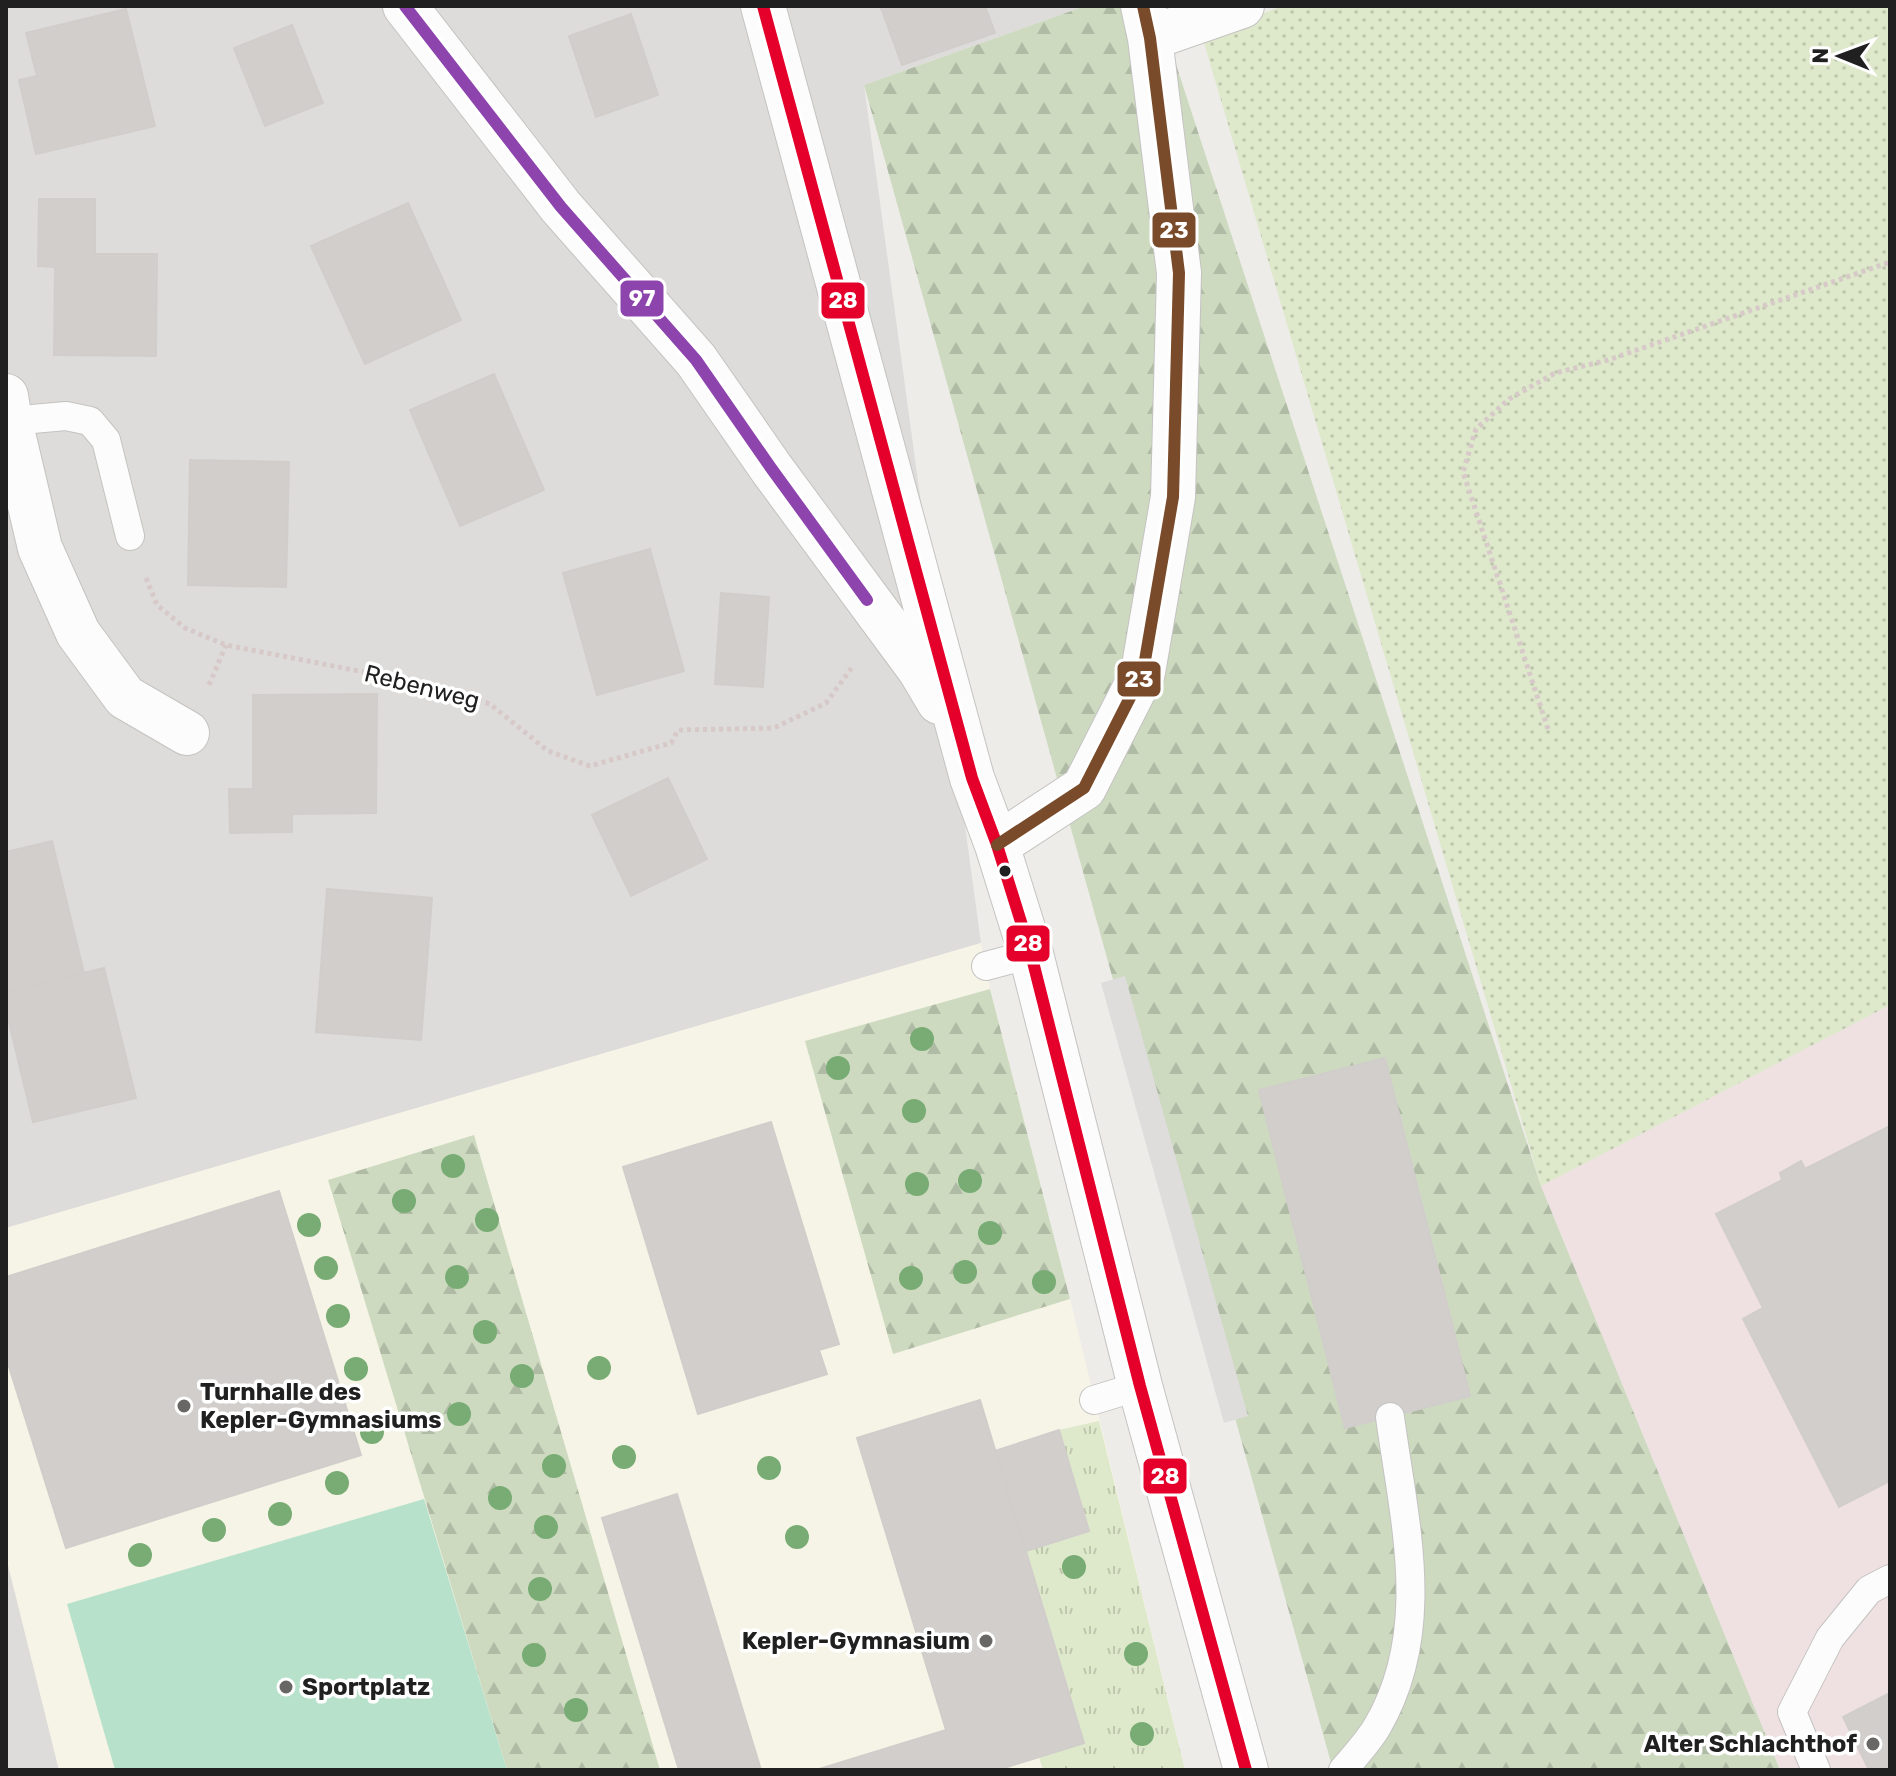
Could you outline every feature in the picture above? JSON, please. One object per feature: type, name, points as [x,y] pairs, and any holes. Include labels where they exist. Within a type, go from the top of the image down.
[{"type":"street","points":[[405,6],[561,207],[696,360],[771,468],[920,670],[953,725],[997,845],[1031,954],[1140,1386],[1246,1770]]},
{"type":"street","points":[[763,6],[972,778]]},
{"type":"street","points":[[997,845],[1084,788],[1143,672],[1173,497],[1179,273],[1146,22],[1242,6]]},
{"type":"street","points":[[8,409],[40,548],[78,633],[125,697],[187,733]]},
{"type":"lane","points":[[8,409],[90,421],[106,440],[130,536]]},
{"type":"lane","points":[[986,966],[1031,954]]},
{"type":"lane","points":[[1094,1400],[1140,1386]]},
{"type":"lane","points":[[1343,1770],[1377,1728],[1391,1699],[1403,1664],[1411,1619],[1409,1547],[1390,1417]]},
{"type":"lane","points":[[1816,1770],[1792,1712],[1830,1638],[1869,1590],[1890,1579]]},
{"type":"path","points":[[1548,729],[1463,472],[1476,429],[1509,399],[1555,373],[1608,360],[1890,262]]},
{"type":"path","name":"Rebenweg","points":[[130,536],[157,605],[185,628],[226,645],[441,687],[490,704],[548,751],[590,766],[671,743],[678,730],[774,728],[826,703],[854,665],[863,594]]},
{"type":"shaded area","points":[[6,6],[1085,6],[864,85],[981,943],[6,1228]]},
{"type":"shaded area","points":[[981,943],[1185,1770],[59,1770],[6,1557],[6,1228]]},
{"type":"shaded area","points":[[1125,976],[1248,1416],[1224,1423],[1101,983]]},
{"type":"shaded area","points":[[1890,1005],[1890,1770],[1780,1770],[1541,1186]]},
{"type":"shaded area","points":[[6,1557],[9,1567],[59,1770],[6,1770]]},
{"type":"green space","points":[[1085,6],[1157,6],[1541,1186],[1780,1770],[1333,1770],[864,85]]},
{"type":"green space","points":[[1283,6],[1890,6],[1890,1005],[1541,1186],[1202,36]]},
{"type":"green space","points":[[990,989],[1070,1299],[893,1354],[805,1041]]},
{"type":"green space","points":[[474,1135],[660,1770],[507,1770],[328,1180]]},
{"type":"green space","points":[[1099,1421],[1185,1770],[1043,1770],[1039,1757],[1083,1743],[1026,1551],[1089,1531],[1059,1430]]},
{"type":"green space","name":"Sportplatz","points":[[424,1499],[507,1770],[115,1770],[67,1604]]},
{"type":"building","points":[[880,6],[904,6],[883,13]]},
{"type":"building","points":[[904,6],[985,6],[995,33],[902,65],[883,13]]},
{"type":"building","points":[[126,9],[155,126],[36,154],[19,80],[37,76],[26,33]]},
{"type":"building","points":[[631,14],[658,95],[596,117],[569,36]]},
{"type":"building","points":[[292,25],[323,103],[265,126],[234,48]]},
{"type":"building","points":[[39,199],[95,199],[95,254],[157,254],[156,356],[54,355],[55,267],[38,266]]},
{"type":"building","points":[[408,203],[461,320],[365,364],[311,246]]},
{"type":"building","points":[[494,374],[544,490],[460,526],[410,410]]},
{"type":"building","points":[[190,460],[289,462],[286,587],[188,585]]},
{"type":"building","points":[[650,549],[684,671],[597,695],[563,573]]},
{"type":"building","points":[[721,593],[769,597],[763,687],[715,684]]},
{"type":"building","points":[[377,694],[376,813],[292,814],[292,832],[230,833],[229,789],[253,789],[253,695]]},
{"type":"building","points":[[668,778],[707,859],[631,896],[592,815]]},
{"type":"building","points":[[52,841],[84,973],[6,992],[6,852]]},
{"type":"building","points":[[327,889],[432,898],[421,1040],[316,1032]]},
{"type":"building","points":[[104,968],[136,1098],[33,1122],[6,1010],[6,992]]},
{"type":"building","points":[[1385,1058],[1470,1396],[1345,1428],[1259,1090]]},
{"type":"building","points":[[771,1122],[839,1344],[819,1350],[827,1374],[698,1414],[623,1167]]},
{"type":"building","points":[[1890,1126],[1890,1481],[1839,1507],[1743,1319],[1763,1308],[1716,1214],[1782,1180],[1780,1173],[1801,1161],[1805,1169]]},
{"type":"building","name":"Turnhalle des Kepler-Gymnasiums","points":[[279,1191],[361,1455],[66,1548],[6,1357],[6,1277]]},
{"type":"building","name":"Kepler-Gymnasium","points":[[980,1400],[1084,1743],[1007,1767],[1007,1770],[816,1770],[946,1730],[857,1438]]},
{"type":"building","points":[[1059,1430],[1089,1531],[1026,1551],[995,1451]]},
{"type":"building","name":"Kepler-Gymnasium","points":[[677,1494],[761,1770],[679,1770],[602,1518]]},
{"type":"building","name":"Alter Schlachthof","points":[[1890,1693],[1890,1770],[1869,1770],[1843,1717]]},
{"type":"transit line","name":"97","points":[[405,6],[561,207],[696,360],[867,600]]},
{"type":"transit line","name":"28","points":[[763,6],[972,778],[997,845],[1031,954],[1140,1386],[1246,1770]]},
{"type":"transit line","name":"23","points":[[997,845],[1084,788],[1143,672],[1173,497],[1179,273],[1150,38],[1143,6]]},
{"type":"place","name":"Turnhalle des Kepler-Gymnasiums","points":[[184,1406]]},
{"type":"place","name":"Kepler-Gymnasium","points":[[986,1641]]},
{"type":"place","name":"Sportplatz","points":[[286,1687]]},
{"type":"place","name":"Alter Schlachthof","points":[[1873,1744]]}]
